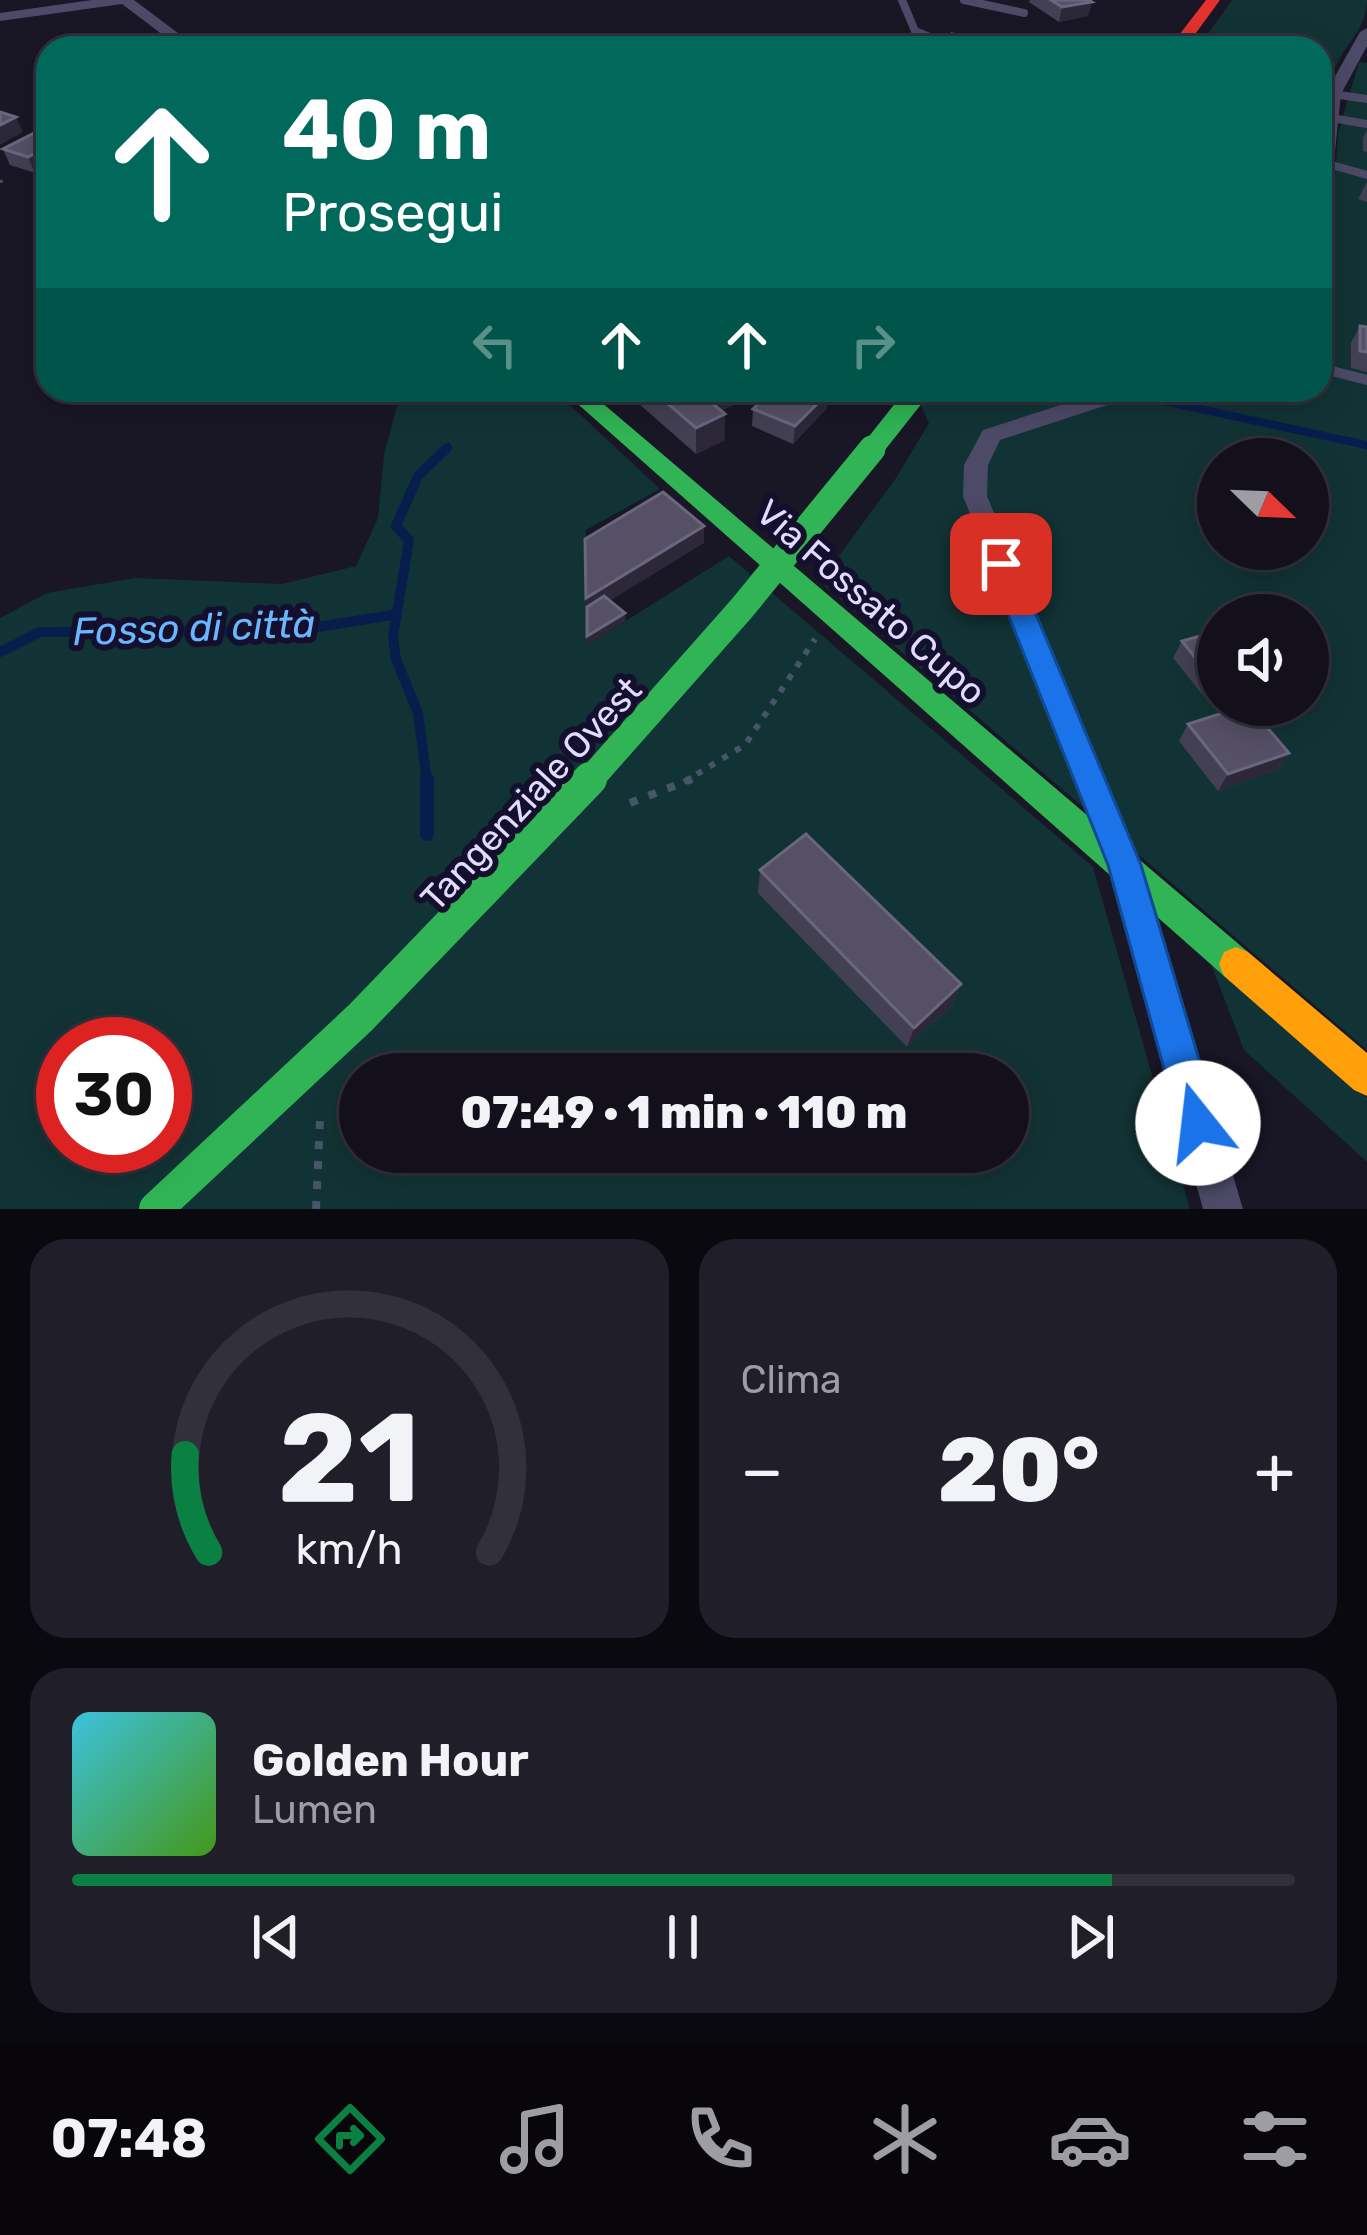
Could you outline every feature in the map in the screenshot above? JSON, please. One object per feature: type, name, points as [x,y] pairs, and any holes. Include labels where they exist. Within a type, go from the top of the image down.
[{"type":"main road","points":[[1186,36],[1213,0]]},
{"type":"main road","name":"Via Fossato Cupo","points":[[587,402],[1367,1077]]},
{"type":"main road","name":"Tangenziale Ovest","points":[[156,1209],[314,1070],[520,864],[707,656],[909,402]]},
{"type":"street","points":[[0,17],[123,0],[173,36]]},
{"type":"street","points":[[1332,118],[1333,94],[1367,32]]},
{"type":"street","points":[[1088,402],[991,435],[976,465],[975,496],[1124,865],[1223,1209]]},
{"type":"lane","points":[[902,0],[915,31],[927,36]]},
{"type":"lane","points":[[964,0],[1024,13]]},
{"type":"lane","points":[[1333,94],[1367,99]]},
{"type":"lane","points":[[1332,118],[1367,124]]},
{"type":"lane","points":[[1332,165],[1367,175]]},
{"type":"lane","points":[[1332,371],[1367,380]]},
{"type":"path","points":[[0,182],[8,178]]},
{"type":"path","points":[[614,809],[697,777],[745,745],[807,646],[836,621]]},
{"type":"path","points":[[316,1209],[316,1123],[331,1108]]},
{"type":"green space","points":[[1232,0],[1367,0],[1361,25],[1332,74],[1332,36],[1206,36]]},
{"type":"green space","points":[[1359,62],[1367,63],[1367,1050],[820,582],[896,478],[929,423],[920,404],[910,402],[1332,402],[1332,210],[1338,133]]},
{"type":"green space","points":[[398,402],[567,402],[660,489],[586,530],[589,644],[729,556],[1093,867],[1190,1209],[0,1209],[0,618],[47,593],[135,578],[282,584],[356,566],[378,518],[384,455]]},
{"type":"green space","points":[[1209,959],[1367,1098],[1367,1162],[1244,1050]]},
{"type":"building","points":[[1051,0],[1089,0],[1092,2],[1062,7]]},
{"type":"building","points":[[0,112],[16,117],[0,125]]},
{"type":"building","points":[[36,132],[36,153],[28,157],[3,149]]},
{"type":"building","points":[[1360,326],[1367,327],[1367,352],[1360,351]]},
{"type":"building","points":[[666,402],[710,402],[725,414],[696,428]]},
{"type":"building","points":[[760,402],[819,402],[795,426],[753,409]]},
{"type":"building","points":[[663,492],[704,526],[586,598],[585,539]]},
{"type":"building","points":[[604,596],[625,613],[587,636],[587,607]]},
{"type":"building","points":[[1197,637],[1197,660],[1182,641]]},
{"type":"building","points":[[1188,724],[1266,726],[1289,753],[1228,774]]},
{"type":"building","points":[[806,834],[961,984],[914,1028],[760,870]]},
{"type":"waterway","points":[[1168,402],[1367,445]]},
{"type":"waterway","points":[[427,782],[418,713],[396,659],[393,637],[409,540],[396,526],[418,476],[446,449]]},
{"type":"waterway","points":[[443,452],[446,449]]},
{"type":"waterway","name":"Fosso di città","points":[[0,652],[40,632],[294,631],[392,615]]},
{"type":"waterway","points":[[427,782],[427,834]]},
{"type":"traffic: fast","points":[[587,402],[1236,964]]},
{"type":"traffic: fast","points":[[156,1209],[361,1017],[556,817],[742,608],[910,402]]},
{"type":"traffic: slow","points":[[1236,964],[1367,1077]]},
{"type":"traffic: jam","points":[[1186,36],[1213,0]]},
{"type":"route","points":[[1001,564],[1124,865],[1198,1123]]}]
